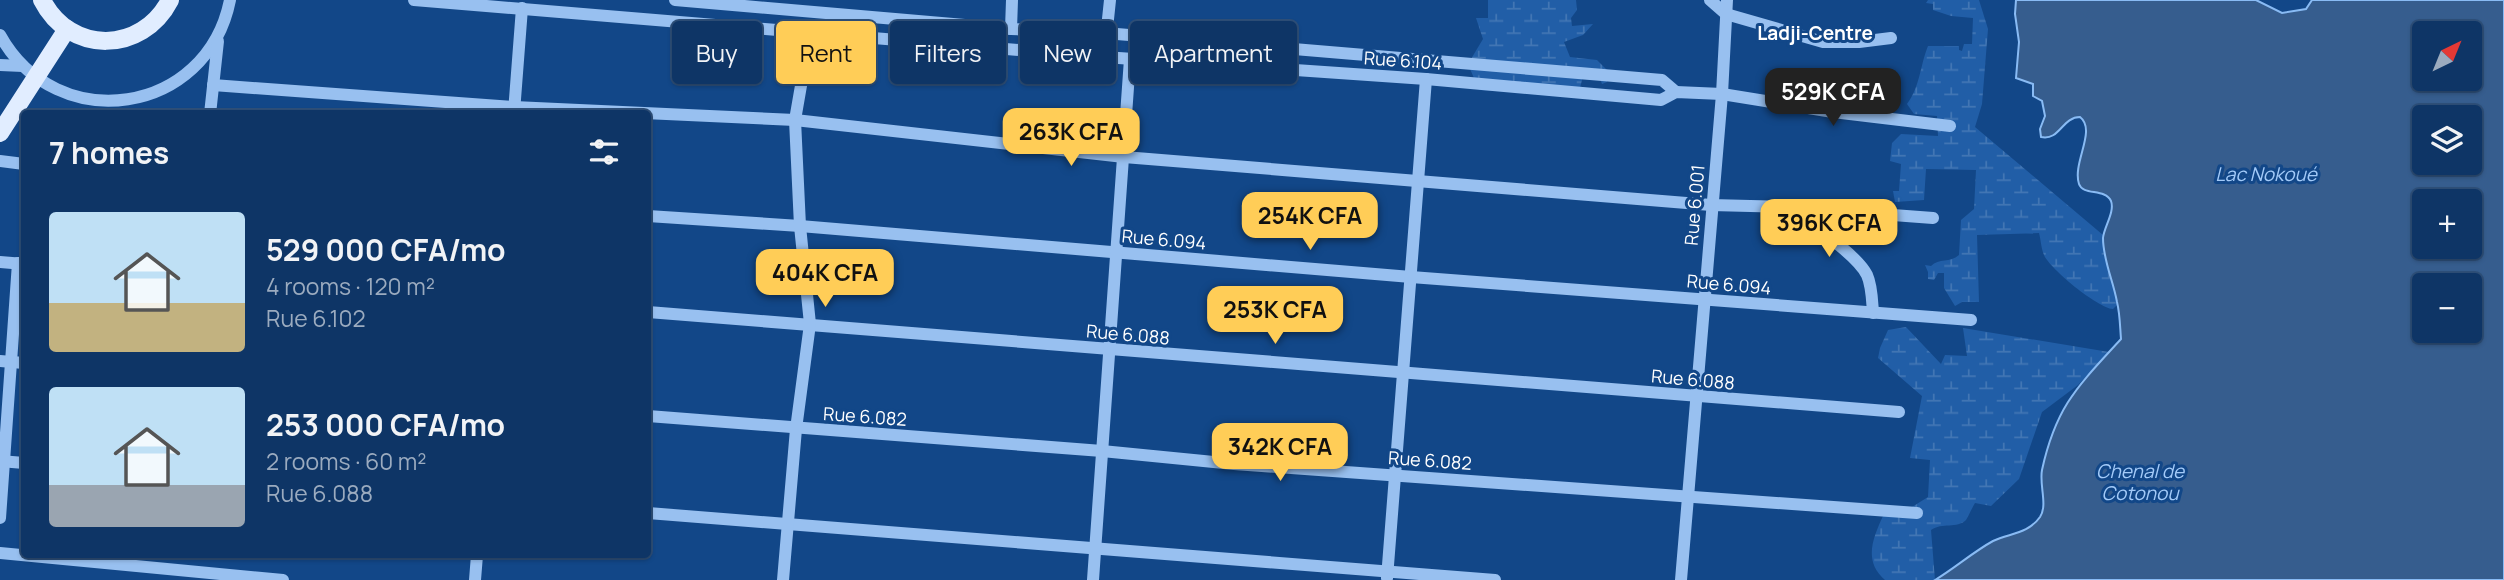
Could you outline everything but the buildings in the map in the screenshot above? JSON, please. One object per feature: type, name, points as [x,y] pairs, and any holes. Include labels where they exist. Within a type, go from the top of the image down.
[{"type":"main road","points":[[42,0],[52,16],[67,29],[94,40],[111,41],[127,38],[149,26],[161,15],[170,0]]},
{"type":"main road","points":[[0,133],[29,72],[67,29]]},
{"type":"street","points":[[0,35],[29,72],[57,89],[102,101],[125,100],[148,95],[189,73],[218,37],[227,18],[230,0]]},
{"type":"street","name":"Rue 6.104","points":[[414,0],[776,31]]},
{"type":"street","name":"Rue 6.104","points":[[675,0],[1020,29]]},
{"type":"street","points":[[1011,29],[1012,0]]},
{"type":"street","points":[[1107,21],[1110,0]]},
{"type":"street","points":[[1710,0],[1726,14],[1823,42],[1859,42],[1891,38]]},
{"type":"street","name":"Rue 6.001","points":[[1681,580],[1722,94],[1727,0]]},
{"type":"street","points":[[213,85],[514,110],[522,8]]},
{"type":"street","name":"Rue 6.104","points":[[1116,34],[1662,80],[1676,92]]},
{"type":"street","points":[[210,110],[218,37]]},
{"type":"street","name":"Rue 6.104","points":[[876,39],[1020,50]]},
{"type":"street","name":"Rue 6.104","points":[[1116,58],[1130,59]]},
{"type":"street","points":[[1093,580],[1130,59]]},
{"type":"street","points":[[0,65],[29,72]]},
{"type":"street","name":"Rue 6.104","points":[[1297,70],[1661,100],[1676,92],[1722,94],[1833,112],[1950,126]]},
{"type":"street","points":[[1387,576],[1426,79]]},
{"type":"street","points":[[783,580],[796,429],[810,324],[800,226],[795,120],[801,84]]},
{"type":"street","points":[[651,115],[795,120],[1124,157],[1419,179],[1711,205],[1786,207],[1933,218]]},
{"type":"street","points":[[0,161],[21,164]]},
{"type":"street","points":[[1786,207],[1838,244],[1863,269],[1870,283],[1873,313]]},
{"type":"street","name":"Rue 6.094","points":[[651,216],[1970,320]]},
{"type":"street","points":[[0,262],[21,263],[5,362],[0,518]]},
{"type":"street","name":"Rue 6.088","points":[[651,312],[1899,412]]},
{"type":"street","name":"Rue 6.082","points":[[651,416],[1102,451],[1195,461],[1917,513]]},
{"type":"street","points":[[3,461],[21,463]]},
{"type":"street","points":[[651,513],[1096,548],[1387,576],[1495,580]]},
{"type":"street","points":[[0,553],[21,555]]},
{"type":"street","points":[[52,558],[283,580]]},
{"type":"street","points":[[475,580],[477,558]]},
{"type":"green space","points":[[1488,0],[1576,0],[1577,10],[1571,18],[1572,26],[1593,24],[1583,35],[1564,42],[1570,57],[1597,60],[1609,72],[1607,82],[1602,84],[1598,73],[1583,76],[1578,96],[1479,90],[1468,64],[1483,39],[1476,18],[1488,18]]},
{"type":"green space","points":[[1928,0],[1979,0],[1988,29],[1982,104],[1975,127],[2103,235],[2104,254],[2118,304],[2113,309],[2086,295],[2055,269],[2044,255],[2039,233],[1977,235],[1979,302],[1962,302],[1955,306],[1944,288],[1944,273],[1938,273],[1934,280],[1928,279],[1925,265],[1931,266],[1959,255],[1961,220],[1974,209],[1976,170],[1926,169],[1924,200],[1895,202],[1893,191],[1899,191],[1901,164],[1890,161],[1892,143],[1901,134],[1938,136],[1937,116],[1914,114],[1907,104],[1917,83],[1928,46],[1959,46],[1962,51],[1964,44],[1972,44],[1973,18],[1951,16],[1933,10],[1933,4],[1926,3]]},
{"type":"green space","points":[[1906,327],[1941,364],[1945,355],[1967,356],[1963,328],[2109,352],[2078,385],[2042,412],[2019,479],[1991,506],[1975,503],[1962,523],[1931,530],[1935,580],[1885,580],[1878,573],[1872,557],[1873,541],[1883,516],[1904,512],[1928,497],[1930,460],[1910,458],[1922,396],[1878,358],[1888,330]]},
{"type":"water","name":"Lac Nokoué","points":[[2016,0],[2256,0],[2282,13],[2306,9],[2312,0],[2504,0],[2504,580],[1935,580],[1986,545],[2030,527],[2040,517],[2043,507],[2042,470],[2054,429],[2081,384],[2121,339],[2118,307],[2103,246],[2112,210],[2111,201],[2104,195],[2081,188],[2079,184],[2085,123],[2080,117],[2074,118],[2053,136],[2041,137],[2040,129],[2045,116],[2042,101],[2033,96],[2033,84],[2016,78],[2019,42]]},
{"type":"district","name":"Ladji-Centre","points":[[1815,33]]},
{"type":"water label","name":"Chenal de Cotonou","points":[[2140,482]]}]
